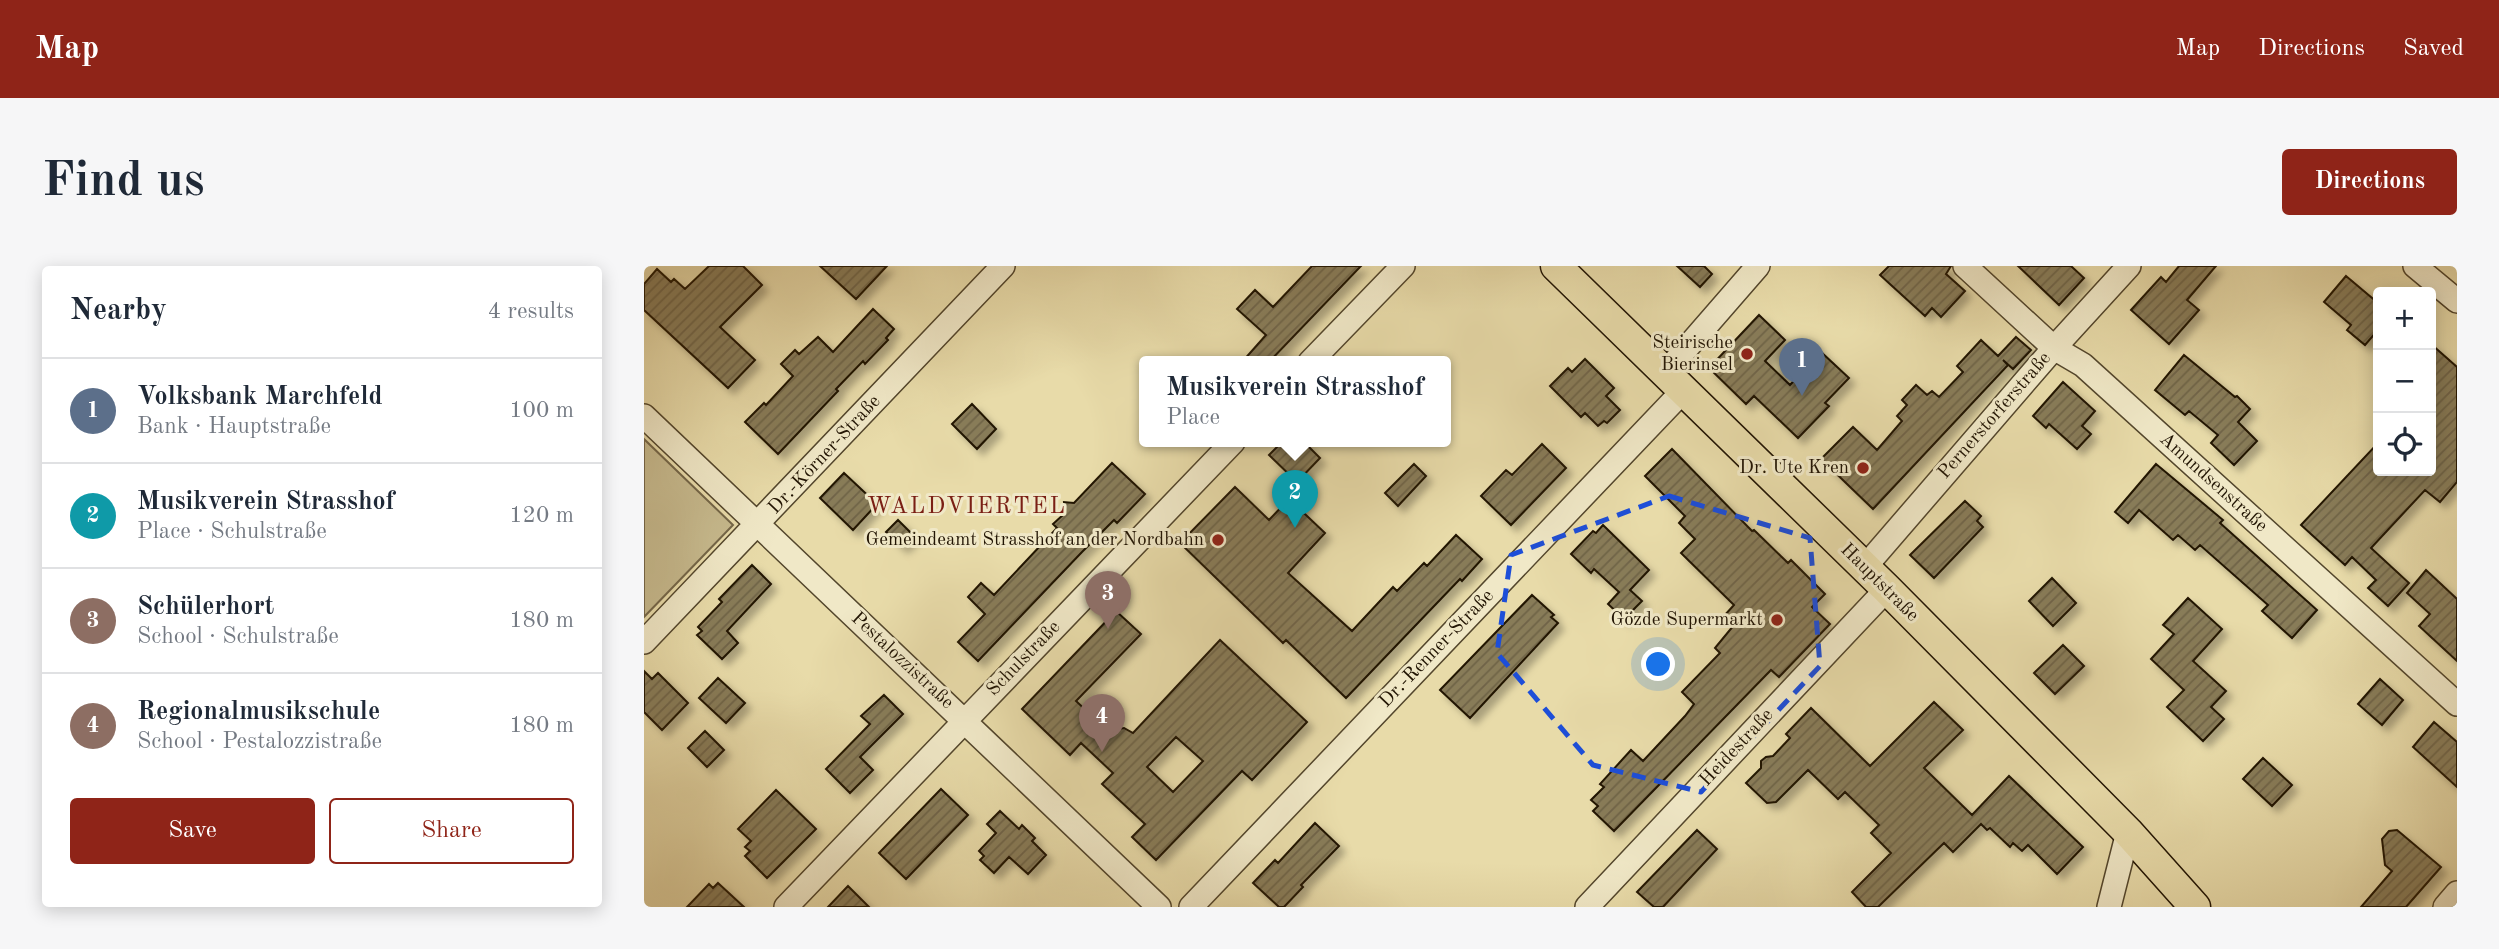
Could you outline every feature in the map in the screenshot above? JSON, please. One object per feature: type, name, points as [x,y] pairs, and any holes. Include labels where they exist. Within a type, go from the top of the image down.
[{"type":"main road","name":"Hauptstraße","points":[[1556,266],[1886,589],[2128,832],[2194,907]]},
{"type":"street","name":"Dr.-Körner-Straße","points":[[644,642],[758,526],[1003,266]]},
{"type":"street","points":[[1316,356],[1402,266]]},
{"type":"street","name":"Dr.-Renner-Straße","points":[[1191,907],[1674,382],[1758,266]]},
{"type":"street","name":"Amundsenstraße","points":[[1965,266],[2054,348],[2083,365],[2457,704]]},
{"type":"street","name":"Pernerstorferstraße","points":[[1864,568],[2054,348],[2129,266]]},
{"type":"street","points":[[2415,266],[2457,301]]},
{"type":"street","name":"Pestalozzistraße","points":[[644,416],[1159,907]]},
{"type":"street","name":"Schulstraße","points":[[786,907],[1228,447]]},
{"type":"street","name":"Heidestraße","points":[[1587,907],[1886,589]]},
{"type":"street","points":[[2109,907],[2128,832]]},
{"type":"street","points":[[2445,907],[2457,893]]},
{"type":"highlighted area","points":[[1669,496],[1810,538],[1820,666],[1701,792],[1593,765],[1497,653],[1511,555]]},
{"type":"shaded area","points":[[644,439],[733,525],[644,617]]},
{"type":"building","points":[[709,266],[743,266],[762,285],[720,327],[755,360],[728,388],[644,310],[644,284],[657,269],[671,282],[674,279],[685,289]]},
{"type":"building","points":[[820,266],[887,266],[856,299]]},
{"type":"building","points":[[1312,266],[1361,266],[1275,356],[1247,356],[1266,335],[1237,309],[1255,290],[1273,307]]},
{"type":"building","points":[[1677,266],[1704,266],[1712,274],[1700,287]]},
{"type":"building","points":[[1889,266],[1951,266],[1946,274],[1965,291],[1941,317],[1932,308],[1925,316],[1880,275]]},
{"type":"building","points":[[2018,266],[2071,266],[2084,278],[2059,305]]},
{"type":"building","points":[[2179,266],[2216,266],[2187,300],[2199,310],[2169,344],[2131,310],[2161,277],[2166,282]]},
{"type":"building","points":[[2346,276],[2373,299],[2373,336],[2365,345],[2347,330],[2351,325],[2324,302]]},
{"type":"building","points":[[873,309],[894,329],[886,338],[888,340],[865,364],[863,361],[778,454],[745,422],[764,403],[766,405],[793,376],[781,364],[795,350],[799,354],[818,337],[833,352]]},
{"type":"building","points":[[1759,315],[1785,340],[1765,361],[1790,385],[1821,352],[1849,378],[1825,403],[1829,406],[1798,438],[1754,396],[1746,404],[1709,368]]},
{"type":"building","points":[[2016,337],[2031,350],[2013,369],[2003,360],[2008,365],[1873,509],[1821,459],[1853,427],[1877,450],[1902,421],[1897,416],[1907,405],[1902,400],[1916,385],[1927,395],[1932,391],[1939,397],[1963,372],[1957,366],[1981,340],[1998,356]]},
{"type":"building","points":[[2436,348],[2457,367],[2457,482],[2440,502],[2425,490],[2371,548],[2409,583],[2388,606],[2368,588],[2376,580],[2352,557],[2345,565],[2301,525],[2373,448],[2373,476],[2436,476]]},
{"type":"building","points":[[2184,355],[2250,409],[2238,422],[2257,441],[2234,465],[2211,443],[2218,435],[2189,411],[2185,415],[2155,390]]},
{"type":"building","points":[[1585,359],[1614,388],[1606,396],[1620,410],[1607,423],[1604,421],[1598,426],[1585,413],[1581,417],[1550,386],[1568,368],[1572,372]]},
{"type":"building","points":[[2063,382],[2095,411],[2082,426],[2091,434],[2077,449],[2049,424],[2046,428],[2033,416]]},
{"type":"building","points":[[972,404],[996,429],[977,449],[952,424]]},
{"type":"building","points":[[1542,444],[1566,468],[1511,525],[1481,496],[1506,470],[1512,475]]},
{"type":"building","points":[[1277,447],[1309,447],[1320,458],[1297,482],[1269,455]]},
{"type":"building","points":[[1672,449],[1752,531],[1788,563],[1791,560],[1825,594],[1812,607],[1830,624],[1779,677],[1771,670],[1614,831],[1593,811],[1598,806],[1591,800],[1604,787],[1600,784],[1631,750],[1643,761],[1685,716],[1694,704],[1682,692],[1720,653],[1715,648],[1734,625],[1724,616],[1734,605],[1681,553],[1695,539],[1679,523],[1685,516],[1645,476]]},
{"type":"building","points":[[1112,463],[1145,494],[1117,523],[1114,520],[1082,552],[978,661],[958,642],[985,614],[968,597],[981,583],[994,595],[1057,528],[1053,524],[1065,513],[1064,502],[1074,503]]},
{"type":"building","points":[[1414,464],[1426,476],[1398,506],[1385,493]]},
{"type":"building","points":[[2156,464],[2223,520],[2220,523],[2317,610],[2292,638],[2262,611],[2268,605],[2200,545],[2195,550],[2178,535],[2173,540],[2139,510],[2128,523],[2115,512]]},
{"type":"building","points":[[844,473],[877,504],[853,530],[820,498]]},
{"type":"building","points":[[1235,487],[1269,520],[1289,499],[1325,533],[1288,573],[1352,631],[1393,587],[1397,591],[1424,563],[1427,566],[1456,535],[1482,559],[1346,698],[1286,640],[1283,643],[1180,543]]},
{"type":"building","points":[[1965,501],[1981,516],[1977,521],[1983,527],[1934,578],[1910,555]]},
{"type":"building","points":[[898,520],[914,536],[902,547],[886,532]]},
{"type":"building","points":[[1603,525],[1649,570],[1630,590],[1642,601],[1624,619],[1608,604],[1619,592],[1594,569],[1591,573],[1571,554],[1593,531],[1596,533]]},
{"type":"building","points":[[752,565],[771,584],[727,631],[738,643],[722,659],[697,635],[702,631],[698,627],[722,602],[719,599]]},
{"type":"building","points":[[2426,570],[2457,599],[2457,661],[2419,626],[2430,614],[2407,593]]},
{"type":"building","points":[[2052,578],[2076,603],[2053,626],[2029,601]]},
{"type":"building","points":[[1532,595],[1554,615],[1551,617],[1558,623],[1470,718],[1440,690]]},
{"type":"building","points":[[2188,598],[2222,629],[2193,661],[2226,691],[2211,707],[2224,719],[2203,741],[2167,707],[2184,690],[2151,659],[2174,634],[2163,625]]},
{"type":"building","points":[[1116,611],[1141,634],[1076,701],[1108,731],[1124,728],[1133,733],[1220,640],[1307,722],[1252,780],[1242,771],[1156,860],[1132,837],[1145,824],[1102,784],[1113,773],[1081,743],[1070,755],[1022,709]],"holes":[[[1176,737],[1203,761],[1173,792],[1147,767]]]},
{"type":"building","points":[[2063,645],[2084,666],[2055,694],[2034,673]]},
{"type":"building","points":[[644,671],[652,679],[658,673],[688,703],[662,730],[644,712]]},
{"type":"building","points":[[718,678],[745,703],[726,723],[699,698]]},
{"type":"building","points":[[2380,679],[2403,700],[2382,725],[2358,704]]},
{"type":"building","points":[[884,695],[903,714],[860,757],[873,770],[850,793],[826,769],[870,724],[861,716]]},
{"type":"building","points":[[1934,702],[1963,730],[1924,768],[1972,815],[2009,776],[2083,847],[2057,874],[2028,845],[2022,851],[2013,843],[2010,847],[1990,828],[1987,830],[1981,824],[1953,852],[1944,843],[1878,907],[1866,907],[1852,892],[1891,853],[1871,833],[1879,825],[1845,792],[1838,799],[1808,770],[1776,802],[1767,803],[1746,783],[1761,768],[1761,761],[1773,756],[1790,738],[1786,734],[1811,708],[1870,766]]},
{"type":"building","points":[[2434,722],[2457,742],[2457,787],[2413,747]]},
{"type":"building","points":[[705,731],[724,750],[707,767],[688,748]]},
{"type":"building","points":[[2263,758],[2292,785],[2272,806],[2243,779]]},
{"type":"building","points":[[941,789],[968,815],[906,879],[879,853]]},
{"type":"building","points":[[776,790],[816,829],[767,878],[745,856],[750,851],[745,847],[751,841],[738,829]]},
{"type":"building","points":[[1000,811],[1019,829],[1022,825],[1035,838],[1032,841],[1046,855],[1028,874],[1009,857],[994,873],[980,860],[984,856],[979,851],[996,833],[987,824]]},
{"type":"building","points":[[1315,823],[1339,846],[1301,885],[1303,887],[1284,907],[1279,907],[1253,883],[1275,860],[1278,863]]},
{"type":"building","points":[[1697,830],[1717,849],[1663,907],[1654,907],[1637,892]]},
{"type":"building","points":[[2397,830],[2441,867],[2406,907],[2361,907],[2392,871],[2385,865],[2382,839],[2389,831]]},
{"type":"building","points":[[718,883],[744,907],[687,907],[709,884],[713,888]]},
{"type":"building","points":[[848,886],[869,907],[828,907]]},
{"type":"place","name":"Steirische Bierinsel","points":[[1747,354]]},
{"type":"place","name":"Volksbank Marchfeld","points":[[1802,396]]},
{"type":"place","name":"Dr. Ute Kren","points":[[1863,468]]},
{"type":"place","name":"Musikverein Strasshof","points":[[1295,528]]},
{"type":"place","name":"Gemeindeamt Strasshof an der Nordbahn","points":[[1218,540]]},
{"type":"place","name":"Gözde Supermarkt","points":[[1777,620]]},
{"type":"place","name":"Schülerhort","points":[[1108,629]]},
{"type":"place","name":"Regionalmusikschule","points":[[1102,752]]},
{"type":"district","name":"WALDVIERTEL","points":[[967,506]]}]
